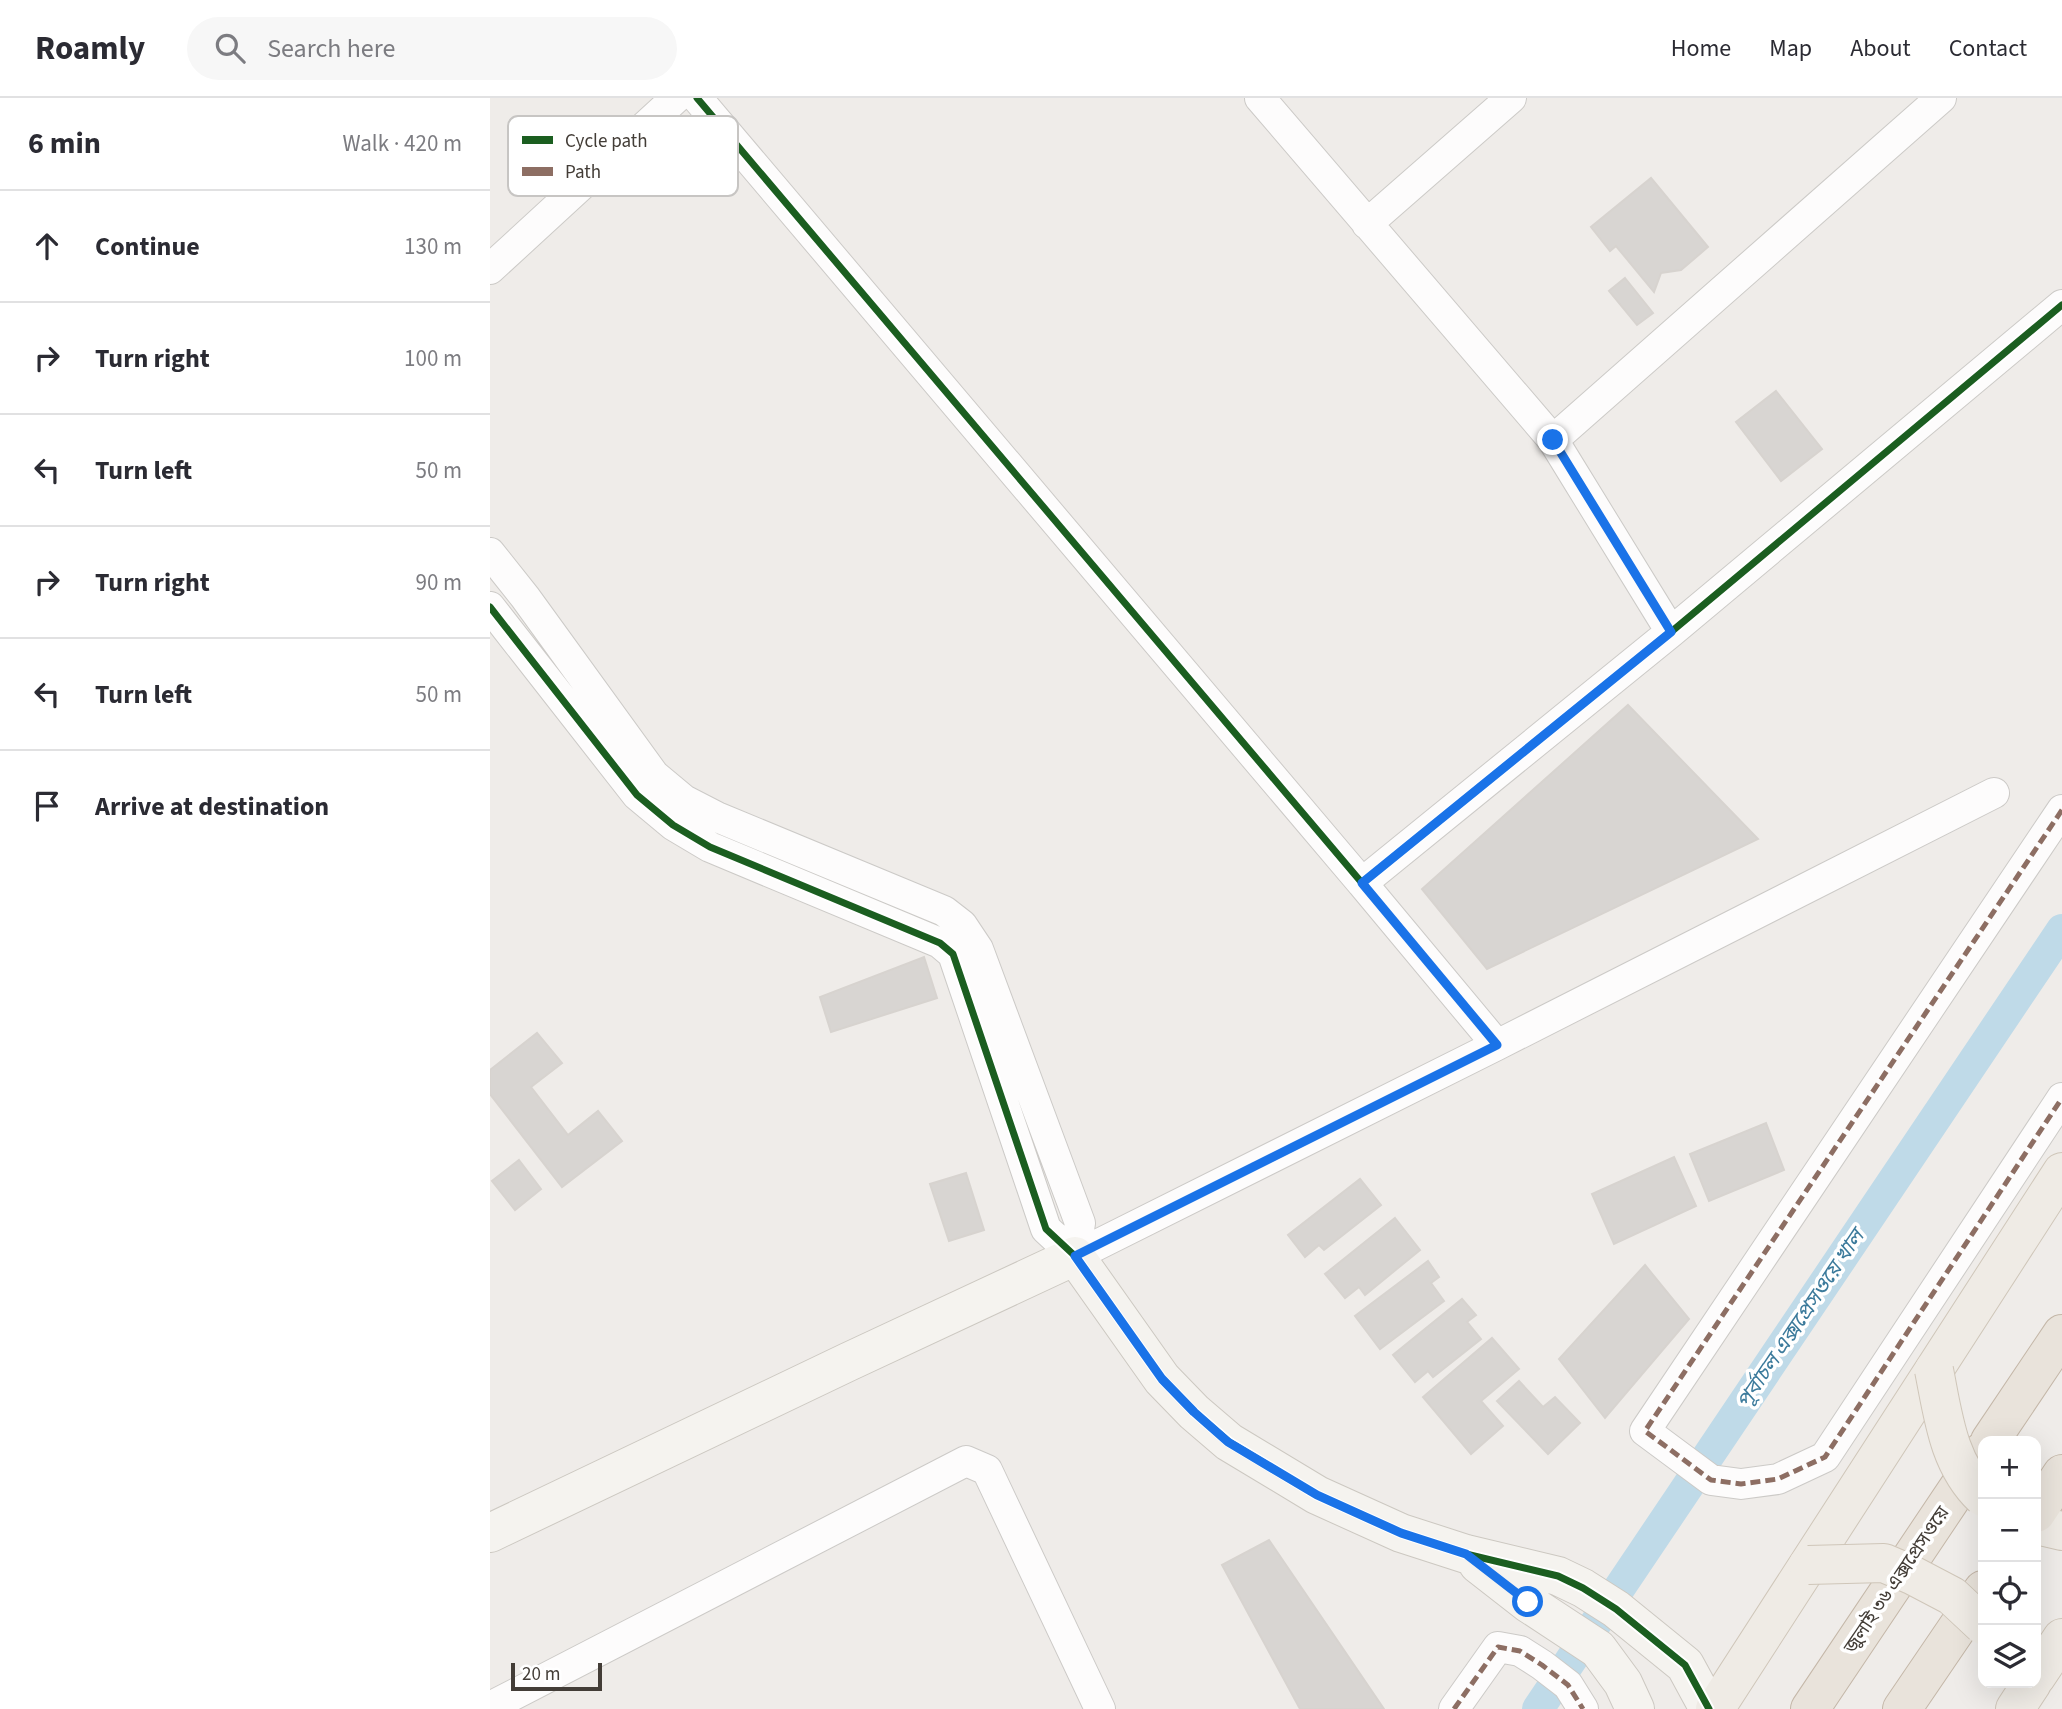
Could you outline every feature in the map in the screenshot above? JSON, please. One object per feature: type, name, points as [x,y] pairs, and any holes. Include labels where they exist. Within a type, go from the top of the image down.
[{"type":"highway","points":[[1993,1436],[2062,1334]]},
{"type":"highway","name":"জুলাই ৩৬ এক্সপ্রেসওয়ে","points":[[1810,1709],[1978,1458]]},
{"type":"highway","points":[[2041,1506],[2062,1474]]},
{"type":"highway","points":[[1902,1709],[1978,1597]]},
{"type":"main road","points":[[1715,1709],[2062,1172]]},
{"type":"main road","points":[[1934,1370],[1953,1453],[1971,1485],[1978,1492]]},
{"type":"main road","points":[[2041,1526],[2062,1531]]},
{"type":"main road","points":[[1808,1565],[1884,1563],[1952,1596],[1978,1620]]},
{"type":"main road","points":[[2022,1694],[2062,1638]]},
{"type":"street","points":[[656,116],[676,98]]},
{"type":"street","points":[[697,98],[712,116]]},
{"type":"street","points":[[1259,98],[1553,440],[1671,632]]},
{"type":"street","points":[[1367,224],[1511,98]]},
{"type":"street","points":[[1553,440],[1941,98]]},
{"type":"street","points":[[738,146],[1497,1045]]},
{"type":"street","points":[[490,269],[569,196]]},
{"type":"street","points":[[1362,883],[1671,632],[2062,304]]},
{"type":"street","points":[[490,553],[654,775],[684,800],[717,817],[944,911],[962,925],[978,949],[1080,1223],[1075,1256]]},
{"type":"street","points":[[490,607],[637,795],[673,825],[710,846],[940,943],[953,954],[1046,1229],[1075,1256],[1162,1379],[1194,1412],[1228,1442],[1317,1495],[1401,1533],[1466,1554],[1558,1576],[1583,1588],[1616,1609],[1685,1665],[1709,1709]]},
{"type":"street","points":[[490,1534],[1075,1256],[1994,793]]},
{"type":"street","points":[[2062,810],[1645,1431],[1711,1479],[1741,1484],[1778,1479],[1825,1457],[2062,1098]]},
{"type":"street","points":[[790,880],[802,852]]},
{"type":"street","points":[[490,1707],[966,1461],[987,1470],[1100,1709]]},
{"type":"street","points":[[1466,1554],[1528,1602],[1598,1649],[1623,1683],[1635,1709]]},
{"type":"street","points":[[1454,1709],[1498,1647],[1520,1651],[1542,1665],[1568,1685],[1583,1709]]},
{"type":"building","points":[[1651,178],[1708,247],[1681,270],[1661,273],[1654,292],[1616,246],[1610,251],[1591,227]]},
{"type":"building","points":[[1625,278],[1653,313],[1637,325],[1609,291]]},
{"type":"building","points":[[1776,391],[1822,449],[1781,481],[1736,422]]},
{"type":"building","points":[[1628,705],[1758,839],[1487,969],[1422,889]]},
{"type":"building","points":[[924,957],[937,998],[831,1032],[820,997]]},
{"type":"building","points":[[537,1033],[562,1063],[531,1087],[568,1135],[598,1111],[622,1141],[562,1187],[490,1094],[490,1070]]},
{"type":"building","points":[[1766,1123],[1784,1170],[1709,1201],[1690,1154]]},
{"type":"building","points":[[1674,1157],[1696,1206],[1614,1244],[1592,1194]]},
{"type":"building","points":[[519,1160],[541,1189],[515,1210],[492,1181]]},
{"type":"building","points":[[966,1173],[984,1230],[949,1241],[930,1184]]},
{"type":"building","points":[[1360,1179],[1381,1205],[1324,1250],[1319,1245],[1305,1257],[1288,1235]]},
{"type":"building","points":[[1395,1218],[1420,1250],[1365,1295],[1359,1287],[1345,1298],[1325,1274]]},
{"type":"building","points":[[1428,1261],[1439,1277],[1431,1283],[1444,1301],[1380,1349],[1355,1316]]},
{"type":"building","points":[[1645,1265],[1689,1319],[1605,1418],[1559,1359]]},
{"type":"building","points":[[1462,1299],[1476,1315],[1467,1322],[1481,1339],[1433,1377],[1428,1371],[1415,1382],[1393,1355]]},
{"type":"building","points":[[1492,1338],[1519,1369],[1481,1401],[1503,1426],[1471,1454],[1423,1397]]},
{"type":"building","points":[[1519,1381],[1543,1407],[1555,1397],[1580,1423],[1548,1454],[1497,1401]]},
{"type":"building","points":[[1269,1540],[1384,1709],[1300,1709],[1222,1565]]},
{"type":"waterway","name":"পূর্বাচল এক্সপ্রেসওয়ে খাল","points":[[1538,1709],[2062,930]]},
{"type":"marked path","points":[[2062,810],[1645,1431],[1711,1480],[1741,1484],[1778,1479],[1825,1457],[2062,1098]]},
{"type":"marked path","points":[[1454,1709],[1498,1647],[1520,1651],[1542,1665],[1568,1685],[1583,1709]]},
{"type":"cycle path","points":[[697,98],[712,116]]},
{"type":"cycle path","points":[[738,146],[1362,883],[1671,632],[2062,305]]},
{"type":"cycle path","points":[[490,607],[637,795],[673,825],[710,847],[940,943],[953,954],[1046,1229],[1075,1256],[1162,1379],[1194,1412],[1229,1442],[1317,1495],[1401,1533],[1466,1554],[1558,1576],[1583,1588],[1616,1609],[1685,1665],[1709,1709]]},
{"type":"route","points":[[1528,1602],[1466,1554],[1401,1533],[1317,1495],[1228,1442],[1162,1379],[1075,1256],[1497,1045],[1362,883],[1671,632],[1553,440]]}]
